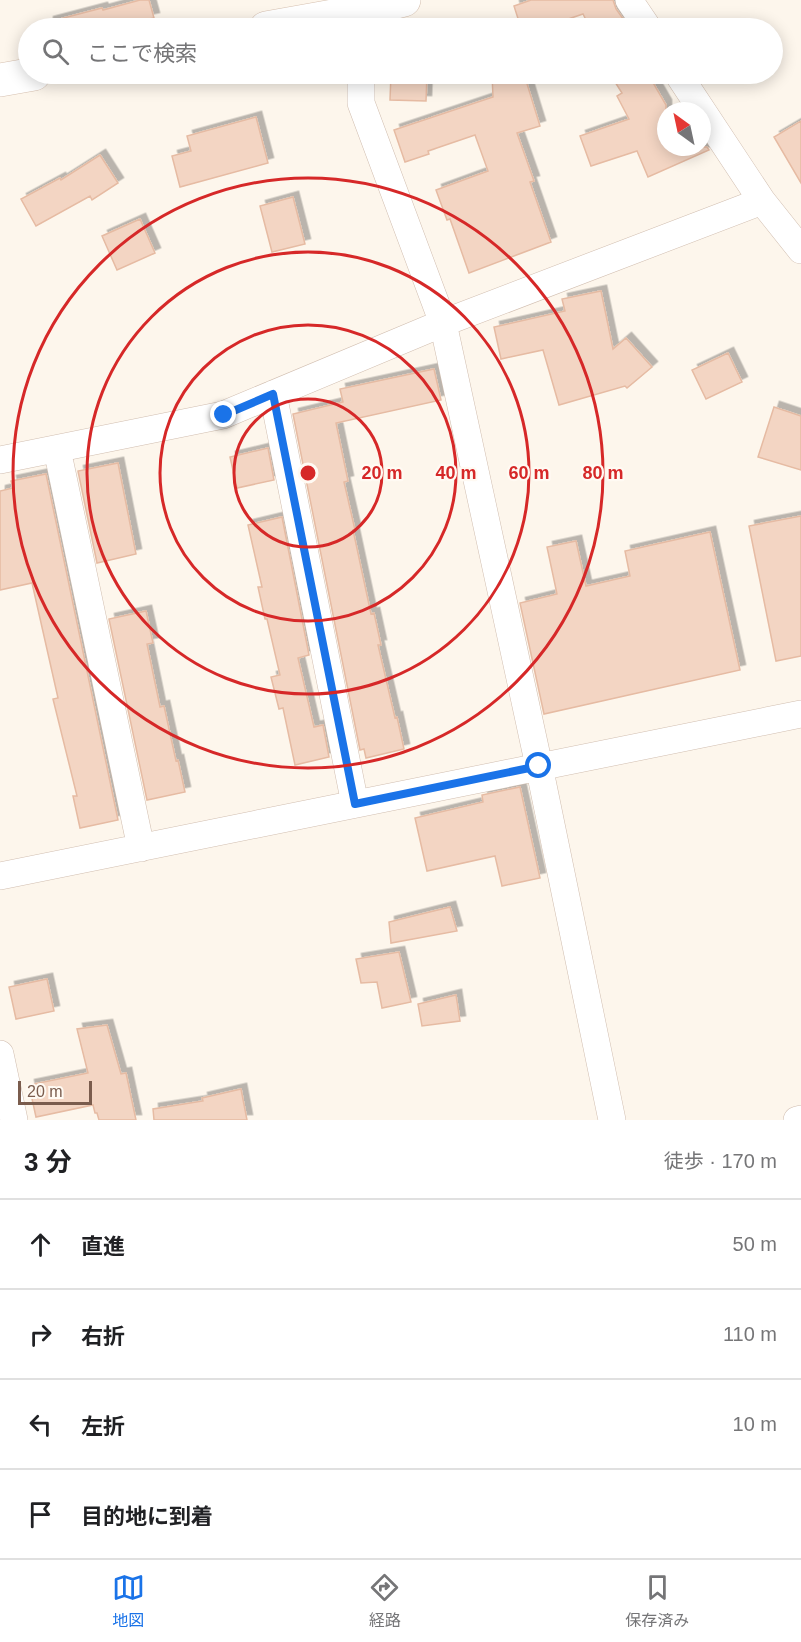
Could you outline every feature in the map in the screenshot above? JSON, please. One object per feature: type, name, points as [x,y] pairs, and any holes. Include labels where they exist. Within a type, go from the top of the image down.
[{"type":"street","points":[[365,18],[404,0]]},
{"type":"street","points":[[629,0],[641,18]]},
{"type":"street","points":[[0,80],[18,77]]},
{"type":"street","points":[[361,84],[361,103],[443,323],[539,766],[612,1120]]},
{"type":"street","points":[[685,84],[762,201],[801,250]]},
{"type":"street","points":[[0,460],[224,415],[443,323],[762,201]]},
{"type":"street","points":[[273,394],[355,804]]},
{"type":"street","points":[[57,449],[141,848]]},
{"type":"street","points":[[0,876],[801,714]]},
{"type":"street","points":[[0,1054],[14,1120]]},
{"type":"building","points":[[140,0],[149,0],[154,18],[63,18],[102,8],[103,10]]},
{"type":"building","points":[[531,0],[613,0],[622,18],[585,18],[583,14],[571,18],[518,18],[514,6]]},
{"type":"building","points":[[391,84],[427,84],[426,101],[390,100]]},
{"type":"building","points":[[492,84],[527,84],[540,126],[517,133],[534,181],[530,182],[551,242],[469,273],[450,219],[447,220],[436,190],[488,171],[475,135],[428,151],[429,154],[405,162],[394,130],[493,97]]},
{"type":"building","points":[[616,84],[654,84],[664,102],[657,102],[657,156],[695,156],[648,177],[637,151],[591,166],[580,136],[629,119],[617,96],[622,93]]},
{"type":"building","points":[[256,117],[268,163],[180,187],[172,156],[191,151],[187,136]]},
{"type":"building","points":[[801,121],[801,183],[774,137]]},
{"type":"building","points":[[100,155],[118,183],[92,200],[90,196],[36,226],[21,199],[60,178],[61,180]]},
{"type":"building","points":[[293,197],[305,244],[272,252],[260,206]]},
{"type":"building","points":[[140,219],[155,253],[117,270],[102,236]]},
{"type":"building","points":[[601,291],[613,349],[626,338],[652,367],[627,388],[625,386],[559,405],[543,350],[501,359],[494,327],[565,311],[562,299]]},
{"type":"building","points":[[728,353],[742,382],[706,399],[692,370]]},
{"type":"building","points":[[434,369],[441,400],[336,423],[348,481],[344,482],[355,530],[353,530],[404,749],[366,758],[364,749],[360,750],[293,414],[343,402],[340,389]]},
{"type":"building","points":[[774,407],[801,416],[801,470],[758,457]]},
{"type":"building","points":[[268,448],[274,480],[237,488],[230,457]]},
{"type":"building","points":[[118,463],[136,554],[97,563],[78,471]]},
{"type":"building","points":[[46,474],[118,820],[80,828],[73,796],[77,796],[53,699],[58,698],[32,583],[0,590],[0,491],[13,488],[11,481]]},
{"type":"building","points":[[801,516],[801,656],[776,661],[749,526]]},
{"type":"building","points":[[282,517],[309,655],[298,658],[314,727],[323,725],[329,757],[295,765],[283,708],[279,709],[271,677],[280,675],[258,587],[262,587],[248,525]]},
{"type":"building","points":[[710,532],[740,670],[544,714],[520,603],[557,594],[547,547],[576,541],[586,586],[630,576],[625,551]]},
{"type":"building","points":[[146,611],[153,643],[147,644],[160,707],[164,706],[185,792],[147,800],[109,619]]},
{"type":"building","points":[[520,787],[540,878],[502,886],[495,856],[427,871],[415,818],[483,802],[482,795]]},
{"type":"building","points":[[450,907],[457,931],[391,943],[389,922]]},
{"type":"building","points":[[399,952],[411,1002],[382,1008],[377,982],[361,983],[356,959]]},
{"type":"building","points":[[47,979],[54,1011],[16,1019],[9,987]]},
{"type":"building","points":[[456,995],[460,1021],[422,1026],[418,1004]]},
{"type":"building","points":[[107,1025],[121,1074],[126,1073],[136,1120],[99,1120],[93,1105],[36,1117],[29,1085],[88,1073],[77,1029]]},
{"type":"building","points":[[241,1089],[247,1120],[154,1120],[153,1109],[203,1101],[202,1098]]},
{"type":"route","points":[[224,415],[273,394],[355,804],[539,766]]}]
